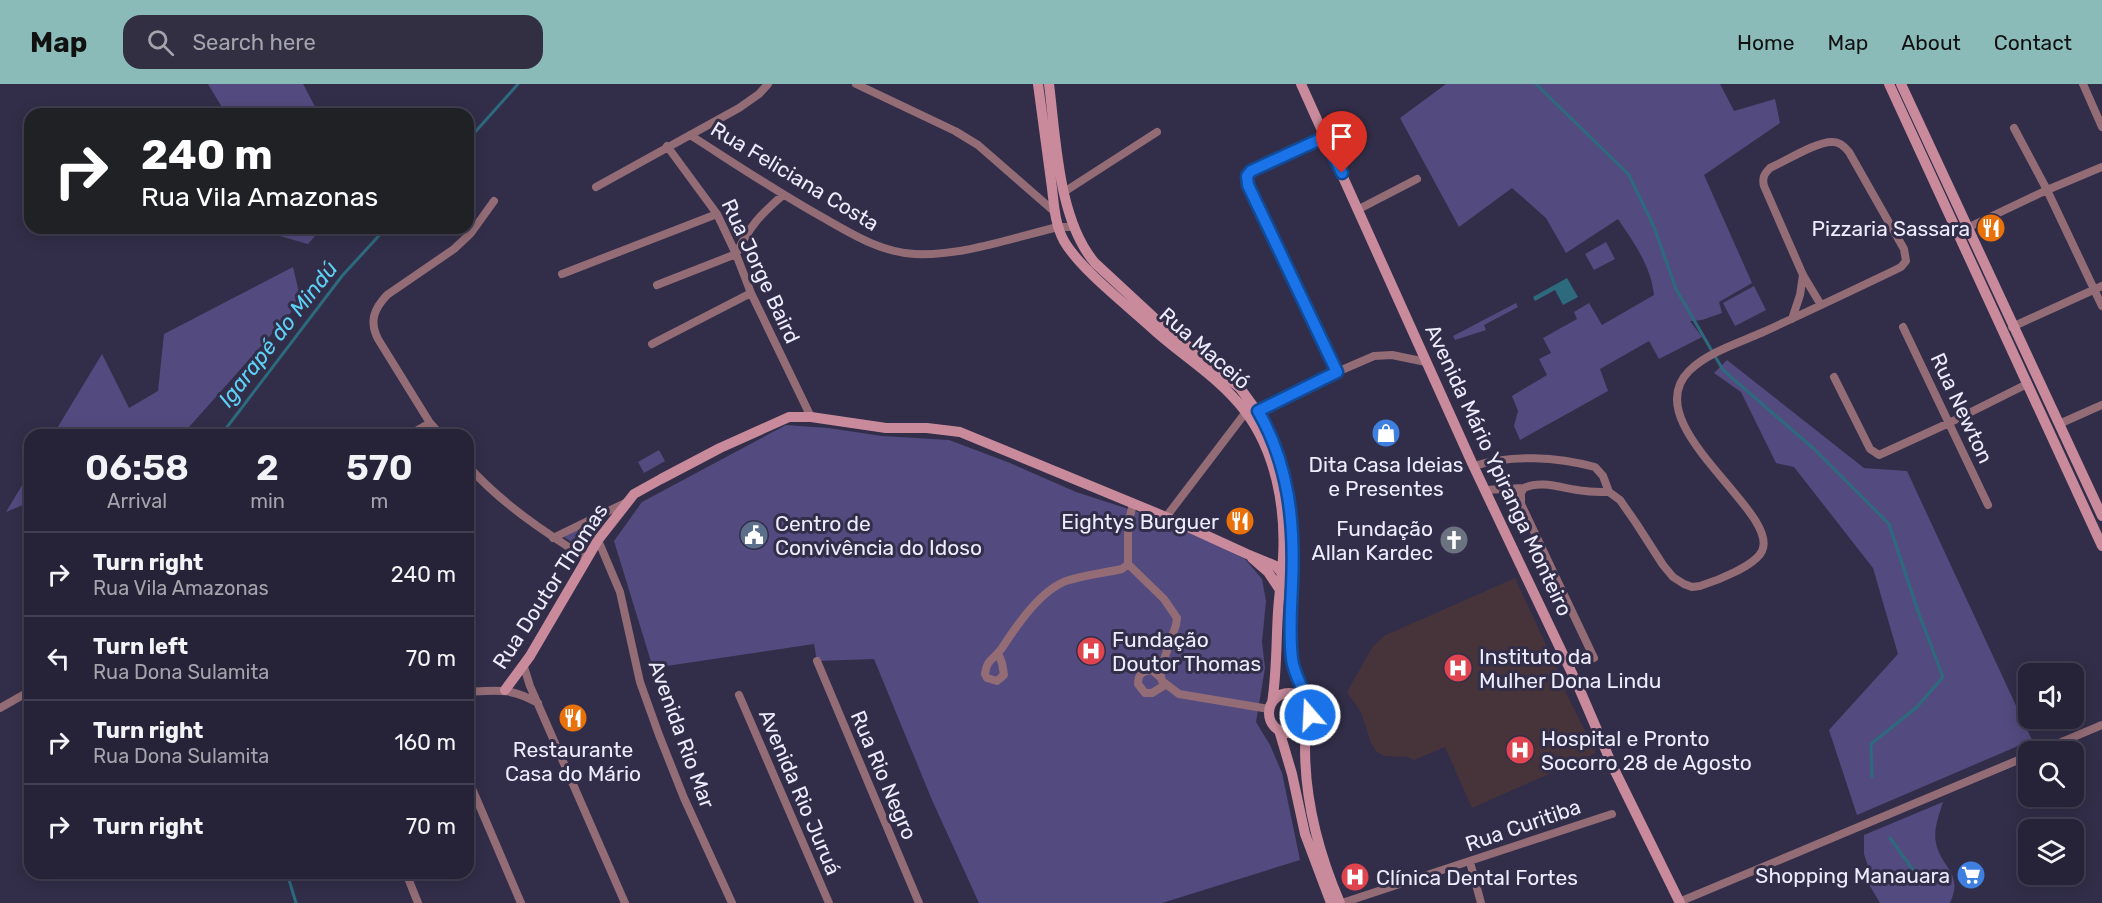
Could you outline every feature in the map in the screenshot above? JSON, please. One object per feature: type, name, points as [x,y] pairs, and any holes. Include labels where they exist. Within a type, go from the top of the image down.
[{"type":"main road","name":"Rua Maceió","points":[[1038,84],[1058,227],[1069,249],[1095,277],[1165,340],[1226,388],[1246,412],[1262,440],[1274,470],[1284,520],[1284,550],[1277,670],[1271,706]]},
{"type":"main road","name":"Rua Maceió","points":[[1049,84],[1064,192],[1073,227],[1087,253],[1162,326],[1240,388],[1258,411],[1274,444],[1289,497],[1292,521],[1290,638],[1292,661],[1305,700]]},
{"type":"main road","name":"Avenida Mário Ypiranga Monteiro","points":[[1301,84],[1485,490],[1575,678],[1613,766],[1680,902]]},
{"type":"main road","points":[[1889,84],[2102,546]]},
{"type":"main road","points":[[1901,84],[2012,327],[2102,516]]},
{"type":"main road","name":"Rua Doutor Thomas","points":[[505,690],[524,667],[586,558],[634,494],[780,419],[798,416],[886,428],[927,428],[960,432],[1261,558],[1276,566],[1292,585]]},
{"type":"main road","points":[[1261,558],[1270,557],[1284,550]]},
{"type":"main road","name":"Rua Doutor Thomas","points":[[1247,554],[1268,572],[1280,590]]},
{"type":"main road","points":[[1279,730],[1293,733],[1309,721],[1310,710],[1300,695],[1281,694],[1271,706],[1271,721],[1279,730],[1292,774],[1305,834],[1316,849],[1341,903]]},
{"type":"main road","points":[[1306,725],[1305,779],[1315,828],[1316,849],[1331,903]]},
{"type":"street","points":[[596,187],[746,103],[768,84]]},
{"type":"street","points":[[856,84],[955,131],[978,145],[1056,213]]},
{"type":"street","points":[[2083,84],[2102,127]]},
{"type":"street","points":[[2014,128],[2098,287],[2102,306]]},
{"type":"street","points":[[1064,192],[1157,132]]},
{"type":"street","name":"Rua Feliciana Costa","points":[[690,135],[783,195],[865,241],[890,251],[915,254],[941,253],[1058,227],[1073,227]]},
{"type":"street","points":[[1325,137],[1251,171],[1247,179],[1337,372]]},
{"type":"street","points":[[1474,466],[1492,461],[1539,459],[1595,467],[1601,473],[1609,492],[1625,508],[1673,577],[1692,587],[1706,584],[1745,566],[1759,555],[1764,543],[1754,520],[1703,456],[1680,418],[1677,397],[1688,371],[1704,360],[1721,351],[1792,319],[1893,271],[1906,261],[1904,249],[1849,152],[1840,143],[1833,142],[1822,144],[1770,168],[1764,175],[1764,186],[1803,275],[1821,305]]},
{"type":"street","name":"Rua Jorge Baird","points":[[667,146],[717,214],[751,293],[811,417]]},
{"type":"street","points":[[1968,228],[2047,190],[2102,167]]},
{"type":"street","points":[[1359,209],[1417,179]]},
{"type":"street","points":[[657,285],[736,254],[745,234],[762,212],[783,195]]},
{"type":"street","points":[[474,229],[494,201]]},
{"type":"street","points":[[562,274],[717,214]]},
{"type":"street","points":[[436,429],[378,339],[373,329],[372,319],[380,302],[393,289],[454,249],[470,234]]},
{"type":"street","points":[[1792,319],[1800,295],[1803,275]]},
{"type":"street","points":[[2012,327],[2098,287]]},
{"type":"street","points":[[652,344],[751,293]]},
{"type":"street","name":"Rua Newton","points":[[1903,327],[1988,505]]},
{"type":"street","points":[[1258,411],[1374,356],[1392,355],[1426,362]]},
{"type":"street","points":[[1834,377],[1870,449],[1875,454],[1885,453],[2027,384]]},
{"type":"street","points":[[2059,424],[2102,405]]},
{"type":"street","points":[[1166,517],[1246,412]]},
{"type":"street","points":[[420,429],[430,423]]},
{"type":"street","points":[[474,472],[496,493],[553,538],[586,558]]},
{"type":"street","points":[[1485,490],[1546,485],[1609,492]]},
{"type":"street","points":[[1524,488],[1521,493],[1521,504],[1594,658]]},
{"type":"street","name":"Rua Doutor Thomas","points":[[553,538],[627,502]]},
{"type":"street","points":[[1133,504],[1128,524],[1128,564],[1164,599],[1177,618],[1160,671],[1163,681],[1179,694],[1271,706]]},
{"type":"street","name":"Avenida Rio Mar","points":[[598,540],[620,591],[640,682],[659,735],[684,798],[732,903]]},
{"type":"street","points":[[998,653],[1046,592],[1066,581],[1122,569],[1128,564]]},
{"type":"street","name":"Rua Rio Negro","points":[[817,661],[918,903]]},
{"type":"street","points":[[524,667],[530,686],[625,903]]},
{"type":"street","points":[[474,692],[505,690],[538,703]]},
{"type":"street","points":[[0,708],[24,694]]},
{"type":"street","name":"Avenida Rio Juruá","points":[[739,695],[829,903]]},
{"type":"street","points":[[2064,741],[2102,725]]},
{"type":"street","points":[[1680,902],[2018,760]]},
{"type":"street","points":[[474,793],[521,903]]},
{"type":"street","name":"Rua Curitiba","points":[[1341,903],[1612,814]]},
{"type":"street","points":[[1470,862],[1481,903]]},
{"type":"street","points":[[408,879],[418,903]]},
{"type":"shaded area","points":[[208,84],[303,84],[316,108],[222,108]]},
{"type":"shaded area","points":[[1446,84],[1720,84],[1734,111],[1775,99],[1780,123],[1704,175],[1752,283],[1719,302],[1722,313],[1702,320],[1690,321],[1702,337],[1659,359],[1649,341],[1600,369],[1608,391],[1520,440],[1514,426],[1518,411],[1512,396],[1547,375],[1539,359],[1551,353],[1543,338],[1577,319],[1574,312],[1589,303],[1602,325],[1654,295],[1652,284],[1641,255],[1618,219],[1566,253],[1546,218],[1512,188],[1459,227],[1400,118]]},
{"type":"shaded area","points":[[272,234],[317,234],[308,244]]},
{"type":"shaded area","points":[[1606,242],[1615,259],[1594,270],[1585,254]]},
{"type":"shaded area","points":[[293,267],[301,301],[187,429],[57,429],[102,354],[129,408],[158,391],[164,334]]},
{"type":"shaded area","points":[[1754,286],[1766,310],[1735,326],[1723,303]]},
{"type":"shaded area","points":[[1516,303],[1518,307],[1484,325],[1486,330],[1455,340],[1453,336]]},
{"type":"shaded area","points":[[1727,360],[1864,468],[1907,471],[2018,710],[2018,729],[2027,729],[2032,740],[2018,741],[2018,746],[1857,815],[1829,730],[1898,654],[1873,568],[1794,467],[1776,463],[1741,392],[1714,373]]},
{"type":"shaded area","points":[[786,425],[828,428],[882,436],[949,440],[1010,463],[1076,492],[1178,525],[1245,559],[1262,579],[1266,601],[1262,642],[1265,668],[1256,722],[1270,745],[1282,773],[1300,860],[1162,903],[979,903],[932,800],[874,659],[817,661],[814,644],[653,668],[614,541],[642,502]]},
{"type":"shaded area","points":[[659,450],[665,461],[644,473],[638,462]]},
{"type":"shaded area","points":[[24,482],[24,504],[6,512]]},
{"type":"shaded area","points":[[598,518],[602,521],[582,549],[564,537]]},
{"type":"shaded area","name":"Instituto da Mulher Dona Lindu","points":[[1515,578],[1567,690],[1565,691],[1596,753],[1472,808],[1445,747],[1414,760],[1407,757],[1384,756],[1377,752],[1371,743],[1361,712],[1347,692],[1373,646],[1384,636]]},
{"type":"shaded area","points":[[1943,802],[1935,838],[1942,859],[1953,877],[1954,893],[1950,903],[1880,903],[1870,886],[1864,854],[1864,835]]},
{"type":"water","points":[[1567,278],[1578,297],[1563,305],[1555,290],[1535,301],[1533,297]]},
{"type":"waterway","name":"Igarapé do Mindú","points":[[474,133],[518,84]]},
{"type":"waterway","points":[[1536,84],[1629,175],[1654,227],[1676,289],[1723,370],[1813,448],[1889,524],[1943,677],[1917,707],[1871,744],[1872,777]]},
{"type":"waterway","name":"Igarapé do Mindú","points":[[226,429],[342,276],[380,234]]},
{"type":"waterway","points":[[1890,838],[1916,874]]},
{"type":"waterway","name":"Igarapé do Mindú","points":[[289,879],[296,903]]},
{"type":"place","name":"Pizzaria Sassara","points":[[1991,228]]},
{"type":"place","name":"Dita Casa Ideias e Presentes","points":[[1386,433]]},
{"type":"place","name":"Eightys Burguer","points":[[1240,521]]},
{"type":"place","name":"Centro de Convivência do Idoso","points":[[754,535]]},
{"type":"place","name":"Fundação Allan Kardec","points":[[1454,540]]},
{"type":"place","name":"Fundação Doutor Thomas","points":[[1091,651]]},
{"type":"place","name":"Instituto da Mulher Dona Lindu","points":[[1458,668]]},
{"type":"place","name":"Restaurante Casa do Mário","points":[[573,718]]},
{"type":"place","name":"Hospital e Pronto Socorro 28 de Agosto","points":[[1520,750]]},
{"type":"place","name":"Shopping Manauara","points":[[1971,875]]},
{"type":"place","name":"Clínica Dental Fortes","points":[[1355,877]]},
{"type":"route","points":[[1310,715],[1308,704],[1294,673],[1292,661],[1290,638],[1292,521],[1289,497],[1274,444],[1258,411],[1337,372],[1248,185],[1247,176],[1251,171],[1325,137],[1342,173]]}]
